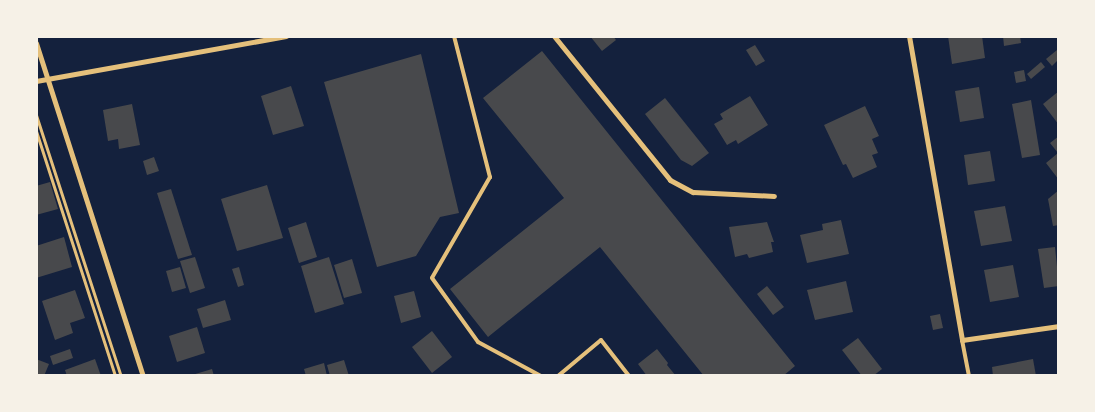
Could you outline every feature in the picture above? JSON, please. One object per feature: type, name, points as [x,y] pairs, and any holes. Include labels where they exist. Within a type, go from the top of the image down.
[{"type":"street","points":[[36,81],[286,36]]},
{"type":"street","points":[[554,36],[670,180],[693,192],[774,196]]},
{"type":"street","points":[[909,36],[962,340],[1059,326]]},
{"type":"street","points":[[36,43],[143,376]]},
{"type":"lane","points":[[454,36],[490,177],[432,278],[478,342],[541,376]]},
{"type":"lane","points":[[558,376],[602,340],[629,376]]},
{"type":"lane","points":[[962,340],[969,376]]},
{"type":"path","points":[[36,115],[121,376]]},
{"type":"path","points":[[36,131],[115,376]]},
{"type":"building","points":[[590,36],[613,36],[616,40],[602,51]]},
{"type":"building","points":[[948,36],[982,36],[985,58],[952,64]]},
{"type":"building","points":[[1003,36],[1020,36],[1021,43],[1004,46]]},
{"type":"building","points":[[755,45],[765,61],[756,66],[746,50]]},
{"type":"building","points":[[1057,50],[1059,59],[1052,66],[1046,59]]},
{"type":"building","points":[[542,51],[795,366],[783,376],[704,376],[600,247],[488,337],[450,289],[564,198],[483,98]]},
{"type":"building","points":[[421,54],[459,213],[440,217],[416,256],[377,267],[324,82]]},
{"type":"building","points":[[1041,62],[1045,67],[1031,79],[1027,74]]},
{"type":"building","points":[[1024,70],[1026,81],[1016,83],[1014,72]]},
{"type":"building","points":[[291,86],[304,126],[273,135],[261,96]]},
{"type":"building","points":[[979,87],[984,118],[960,122],[955,91]]},
{"type":"building","points":[[1059,91],[1059,125],[1043,104]]},
{"type":"building","points":[[750,96],[768,125],[738,144],[736,140],[727,145],[714,124],[723,119],[720,114]]},
{"type":"building","points":[[665,98],[709,153],[692,166],[681,160],[645,114]]},
{"type":"building","points":[[1031,100],[1040,155],[1022,158],[1012,104]]},
{"type":"building","points":[[132,104],[140,145],[119,149],[118,139],[108,141],[103,110]]},
{"type":"building","points":[[865,106],[879,136],[872,139],[878,153],[872,155],[877,167],[853,178],[846,164],[843,165],[824,125]]},
{"type":"building","points":[[1059,136],[1059,180],[1046,163],[1058,153],[1050,143]]},
{"type":"building","points":[[990,151],[995,181],[968,185],[964,155]]},
{"type":"building","points":[[154,157],[159,171],[147,175],[143,161]]},
{"type":"building","points":[[50,182],[58,209],[36,215],[36,186]]},
{"type":"building","points":[[267,185],[283,238],[237,251],[221,199]]},
{"type":"building","points":[[171,189],[192,255],[178,259],[157,193]]},
{"type":"building","points":[[1059,190],[1059,225],[1053,226],[1048,199]]},
{"type":"building","points":[[1005,206],[1012,241],[981,246],[974,211]]},
{"type":"building","points":[[841,220],[849,254],[807,263],[800,235],[823,230],[822,224]]},
{"type":"building","points":[[306,222],[317,257],[299,263],[288,228]]},
{"type":"building","points":[[767,222],[774,242],[771,242],[773,252],[749,258],[747,254],[735,257],[729,227]]},
{"type":"building","points":[[64,237],[72,267],[36,278],[36,246]]},
{"type":"building","points":[[1055,247],[1059,286],[1044,288],[1038,249]]},
{"type":"building","points":[[195,257],[205,288],[190,293],[180,261]]},
{"type":"building","points":[[329,257],[344,304],[315,313],[301,266]]},
{"type":"building","points":[[352,259],[362,293],[344,298],[334,265]]},
{"type":"building","points":[[1013,265],[1019,297],[990,302],[984,270]]},
{"type":"building","points":[[180,267],[186,288],[172,292],[166,271]]},
{"type":"building","points":[[239,267],[244,285],[238,287],[232,269]]},
{"type":"building","points":[[846,281],[853,312],[815,320],[807,290]]},
{"type":"building","points":[[767,286],[784,307],[773,315],[757,294]]},
{"type":"building","points":[[75,290],[85,318],[70,323],[73,333],[55,340],[42,301]]},
{"type":"building","points":[[414,291],[421,317],[401,323],[394,296]]},
{"type":"building","points":[[225,300],[231,320],[203,328],[197,309]]},
{"type":"building","points":[[940,314],[943,328],[933,330],[930,316]]},
{"type":"building","points":[[197,327],[205,353],[177,362],[169,336]]},
{"type":"building","points":[[432,331],[452,357],[432,373],[412,347]]},
{"type":"building","points":[[858,338],[882,369],[873,376],[862,376],[842,350]]},
{"type":"building","points":[[70,349],[73,358],[53,365],[50,356]]},
{"type":"building","points":[[657,349],[676,376],[647,376],[638,364]]},
{"type":"building","points":[[36,359],[49,364],[44,376],[36,376]]},
{"type":"building","points":[[95,359],[101,376],[67,376],[65,370]]},
{"type":"building","points":[[1033,359],[1036,376],[993,376],[992,367]]},
{"type":"building","points":[[344,360],[349,376],[330,376],[327,365]]},
{"type":"building","points":[[324,363],[327,376],[306,376],[304,369]]},
{"type":"building","points":[[212,369],[214,376],[192,375]]}]
